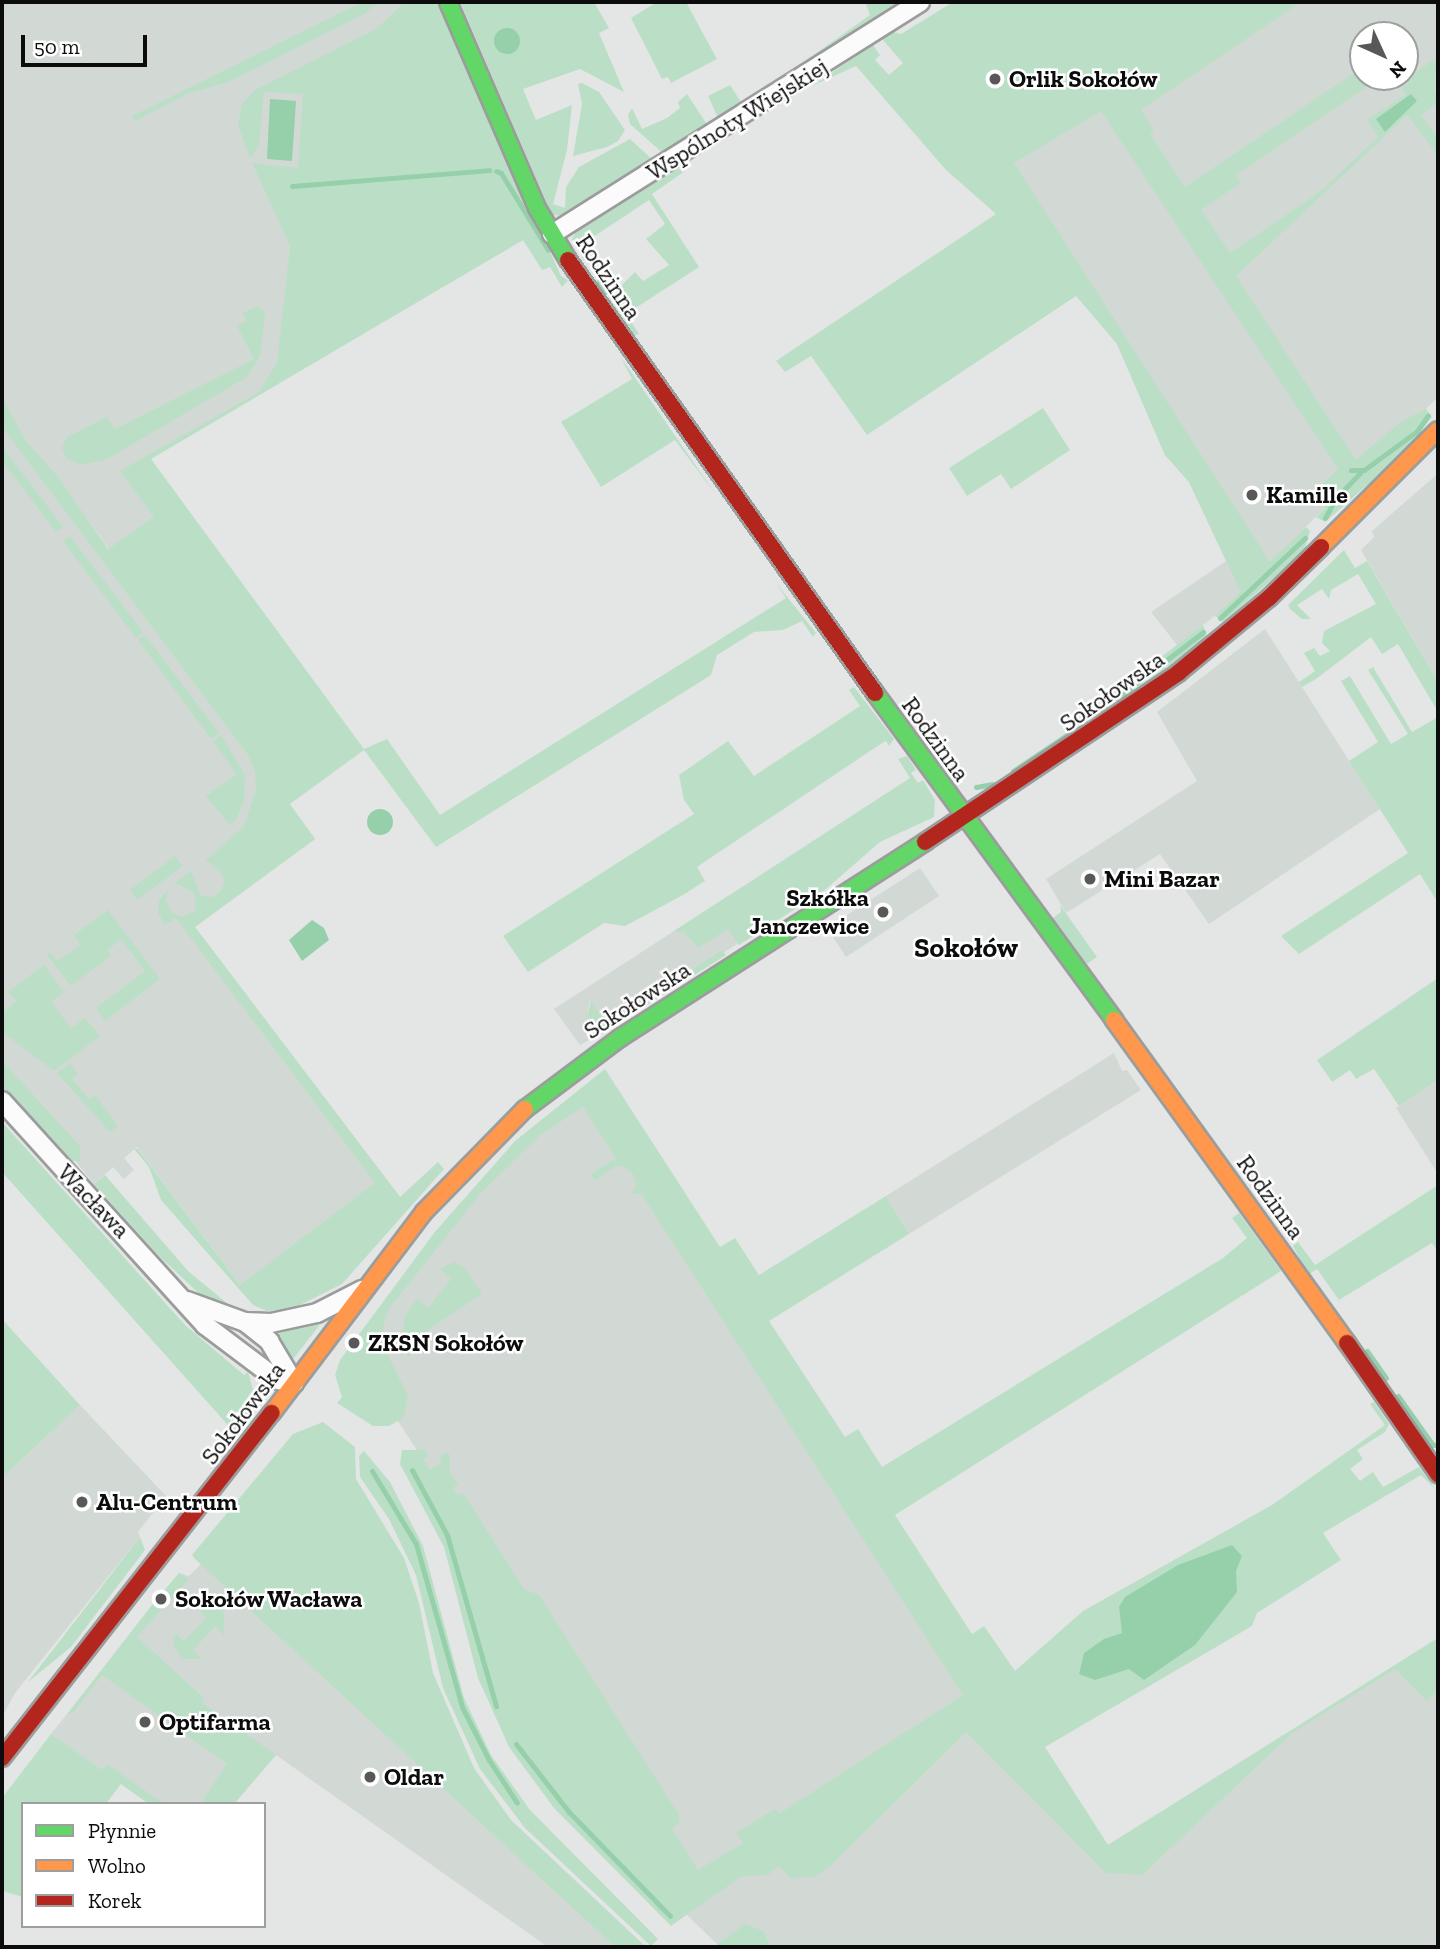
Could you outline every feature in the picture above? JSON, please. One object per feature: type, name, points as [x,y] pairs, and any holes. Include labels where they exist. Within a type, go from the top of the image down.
[{"type":"street","name":"Rodzinna","points":[[448,2],[530,193],[552,234],[748,519],[1244,1197],[1438,1474]]},
{"type":"street","name":"Wspólnoty Wiejskiej","points":[[552,234],[920,2]]},
{"type":"street","name":"Sokołowska","points":[[2,1758],[202,1507],[365,1288],[442,1192],[545,1091],[630,1031],[1128,710],[1216,643],[1269,598],[1438,430]]},
{"type":"street","name":"Wacława","points":[[2,1101],[187,1300],[205,1325],[278,1380],[294,1383]]},
{"type":"street","name":"Wacława","points":[[245,1322],[305,1317],[365,1288]]},
{"type":"street","name":"Wacława","points":[[187,1300],[245,1322],[269,1340],[294,1383]]},
{"type":"shaded area","points":[[2,2],[422,2],[523,240],[139,465],[125,477],[155,517],[109,549],[80,509],[73,514],[315,839],[195,927],[400,1197],[255,1305],[137,1147],[124,1158],[134,1170],[124,1179],[113,1167],[94,1184],[61,1143],[2,1084]]},
{"type":"shaded area","points":[[362,2],[379,2],[364,14],[229,82],[189,93],[135,121],[132,116]]},
{"type":"shaded area","points":[[405,2],[438,2],[561,276],[568,280],[562,287],[550,267],[542,270],[523,240],[151,459],[364,749],[387,739],[440,815],[786,598],[776,583],[816,633],[813,637],[802,621],[783,630],[754,632],[717,655],[711,675],[436,847],[364,750],[290,804],[315,839],[195,927],[400,1197],[438,1162],[444,1169],[342,1284],[292,1309],[267,1311],[253,1305],[161,1200],[149,1167],[134,1149],[138,1149],[240,1285],[375,1183],[176,918],[165,925],[158,913],[159,901],[168,889],[166,901],[172,913],[183,917],[196,910],[194,892],[175,883],[191,871],[201,896],[213,897],[221,891],[225,881],[220,872],[206,860],[244,826],[256,789],[255,772],[248,755],[2,427],[2,397],[26,441],[59,478],[108,549],[154,517],[120,471],[259,392],[277,363],[290,246],[252,163],[298,168],[303,94],[264,92],[259,145],[250,159],[238,125],[242,104],[255,90],[376,29]]},
{"type":"shaded area","points":[[460,2],[594,2],[609,28],[599,33],[624,92],[580,69],[523,89],[536,120],[572,105],[567,150],[553,204],[565,208],[566,187],[579,167],[630,139],[654,161],[566,216],[552,215]]},
{"type":"shaded area","points":[[657,2],[686,2],[717,59],[671,83],[668,77],[662,79],[631,18]]},
{"type":"shaded area","points":[[865,2],[908,2],[838,49],[719,120],[708,96],[730,85],[743,105],[870,15]]},
{"type":"shaded area","points":[[953,2],[1301,2],[1141,110],[1154,131],[1150,134],[1185,187],[1349,76],[1349,91],[1360,91],[1236,175],[1241,183],[1201,210],[1230,253],[1321,191],[1378,137],[1367,120],[1406,95],[1404,91],[1419,91],[1419,70],[1438,57],[1434,89],[1438,102],[1421,115],[1438,138],[1438,155],[1407,115],[1236,276],[1356,460],[1400,422],[1426,409],[1432,417],[1405,452],[1325,522],[1316,517],[1325,508],[1315,492],[1338,469],[1101,111],[1014,163],[1270,562],[1306,527],[1310,531],[1304,552],[1223,622],[1215,616],[1241,592],[1189,482],[1165,455],[1117,344],[1076,296],[867,435],[811,356],[785,372],[776,361],[996,214],[946,170],[856,66],[812,86],[873,45],[880,55],[875,60],[889,75],[903,63],[882,39],[893,32],[901,34]]},
{"type":"shaded area","points":[[1070,2],[1438,2],[1438,397],[1418,417],[1400,422],[1347,469],[1328,504],[1234,601],[1177,645],[1151,612],[1226,561],[1189,482],[1165,455],[1117,344],[1096,315],[966,184],[1056,114],[1106,86]]},
{"type":"shaded area","points":[[507,28],[516,32],[520,41],[516,50],[507,54],[498,50],[494,41],[498,32]]},
{"type":"shaded area","points":[[582,83],[599,92],[625,130],[618,141],[607,147],[573,156],[582,104],[578,84]]},
{"type":"shaded area","points":[[687,94],[708,126],[666,156],[630,124],[628,115],[632,108],[642,129],[667,118],[680,108],[678,102]]},
{"type":"shaded area","points":[[1411,94],[1417,101],[1385,132],[1376,119]]},
{"type":"shaded area","points":[[270,99],[296,101],[292,161],[267,159]]},
{"type":"shaded area","points":[[682,166],[685,171],[652,194],[699,267],[634,309],[628,317],[639,334],[632,336],[606,301],[635,272],[643,281],[669,265],[646,239],[665,224],[649,200],[581,245],[588,257],[584,261],[572,239],[576,232]]},
{"type":"shaded area","points":[[258,306],[265,313],[260,356],[247,377],[107,459],[82,465],[67,459],[62,448],[67,437],[107,417],[115,429],[254,359],[237,326],[246,321],[243,313]]},
{"type":"shaded area","points":[[620,356],[716,495],[675,440],[601,487],[561,422],[632,379]]},
{"type":"shaded area","points":[[1043,408],[1070,450],[1011,489],[1001,474],[967,496],[949,468]]},
{"type":"shaded area","points":[[2,446],[63,527],[56,532],[2,461]]},
{"type":"shaded area","points":[[1435,476],[1438,477],[1438,682],[1361,550],[1374,537],[1372,531]]},
{"type":"shaded area","points":[[70,536],[143,632],[136,638],[63,541]]},
{"type":"shaded area","points":[[1344,550],[1355,568],[1367,561],[1438,682],[1438,712],[1398,644],[1382,654],[1371,637],[1316,679],[1302,687],[1299,682],[1315,671],[1304,653],[1314,648],[1320,656],[1330,651],[1322,643],[1324,631],[1376,604],[1358,574],[1331,590],[1329,599],[1322,589],[1297,605],[1311,619],[1302,619],[1290,609],[1288,605]]},
{"type":"shaded area","points":[[1203,625],[1208,640],[1092,724],[1083,717]]},
{"type":"shaded area","points":[[1265,629],[1380,809],[1209,924],[1160,854],[1066,913],[1046,879],[1197,781],[1157,712]]},
{"type":"shaded area","points":[[145,635],[219,733],[211,739],[138,640]]},
{"type":"shaded area","points":[[1373,667],[1412,732],[1438,717],[1438,903],[1420,874],[1299,954],[1281,936],[1408,853],[1349,761],[1378,742],[1341,681],[1350,676],[1391,744],[1408,734],[1368,670]]},
{"type":"shaded area","points":[[854,687],[894,739],[889,746],[886,741],[882,743],[697,867],[705,881],[683,895],[625,926],[604,923],[528,972],[503,936],[694,814],[684,800],[679,775],[728,741],[754,776],[860,706],[849,690]]},
{"type":"shaded area","points":[[221,735],[245,775],[244,801],[235,822],[229,824],[206,796],[237,774],[213,742]]},
{"type":"shaded area","points":[[907,756],[916,770],[911,773],[918,783],[923,780],[935,800],[934,817],[880,842],[826,889],[739,945],[728,929],[698,948],[684,932],[674,931],[910,778],[898,759]]},
{"type":"shaded area","points":[[380,809],[389,813],[393,822],[389,831],[380,835],[371,831],[367,822],[371,813]]},
{"type":"shaded area","points":[[175,856],[183,866],[137,900],[130,890]]},
{"type":"shaded area","name":"Szkółka Janczewice","points":[[920,868],[939,896],[846,957],[827,928]]},
{"type":"shaded area","points":[[728,896],[753,934],[608,1026],[590,1001],[587,1015],[601,1034],[580,1045],[554,1009]]},
{"type":"shaded area","points":[[1060,905],[1097,957],[1087,964],[1050,920],[1061,912]]},
{"type":"shaded area","points":[[108,910],[160,979],[105,1021],[96,1008],[145,971],[121,939],[107,950],[111,956],[71,986],[47,955],[50,952],[58,961],[80,945],[74,935]]},
{"type":"shaded area","points":[[312,920],[324,928],[329,940],[302,961],[289,940]]},
{"type":"shaded area","points":[[722,950],[726,955],[601,1034],[587,1016],[591,1001],[608,1026]]},
{"type":"shaded area","points":[[44,965],[64,992],[51,1002],[71,1028],[85,1018],[100,1036],[54,1071],[2,1032],[2,1013],[17,1001],[8,992]]},
{"type":"shaded area","points":[[1438,978],[1438,1080],[1399,1106],[1374,1069],[1356,1079],[1350,1070],[1332,1082],[1317,1060]]},
{"type":"shaded area","points":[[1114,1053],[1122,1071],[1127,1070],[1141,1090],[909,1234],[886,1196]]},
{"type":"shaded area","points":[[2,1061],[80,1146],[80,1161],[67,1161],[2,1087]]},
{"type":"shaded area","points":[[70,1063],[78,1074],[72,1079],[89,1099],[95,1095],[118,1126],[110,1132],[57,1073]]},
{"type":"shaded area","points":[[605,1069],[720,1247],[735,1238],[759,1275],[886,1196],[909,1234],[769,1321],[845,1437],[858,1429],[882,1467],[1223,1258],[1247,1238],[1232,1218],[1239,1213],[1281,1271],[895,1515],[972,1634],[984,1626],[1015,1671],[1083,1611],[1272,1505],[1385,1425],[1370,1404],[1374,1402],[1389,1424],[1385,1432],[1357,1450],[1363,1459],[1350,1469],[1360,1481],[1373,1472],[1383,1487],[1419,1467],[1436,1490],[1421,1475],[1323,1533],[1341,1560],[1257,1613],[1252,1626],[1045,1747],[1108,1845],[1438,1638],[1438,1690],[1427,1701],[1395,1669],[1292,1733],[1142,1875],[1106,1873],[966,1732],[828,1868],[813,1877],[791,1878],[779,1866],[768,1875],[742,1876],[671,1926],[554,1808],[509,1747],[478,1678],[444,1547],[400,1464],[402,1450],[425,1450],[429,1455],[423,1459],[430,1470],[442,1462],[439,1457],[447,1452],[450,1456],[450,1472],[458,1484],[453,1488],[458,1496],[463,1493],[524,1589],[539,1595],[679,1815],[679,1823],[672,1829],[698,1870],[743,1843],[736,1833],[775,1809],[780,1813],[963,1695],[641,1193],[632,1194],[636,1185],[633,1174],[623,1166],[614,1167],[595,1181],[591,1174],[616,1158],[583,1107],[539,1136],[480,1194],[388,1310],[380,1339],[408,1396],[403,1418],[389,1426],[373,1426],[337,1403],[342,1397],[335,1375],[340,1360],[434,1233],[515,1141]]},
{"type":"shaded area","points":[[1438,1080],[1438,1174],[1396,1108]]},
{"type":"shaded area","points":[[583,1095],[1005,1686],[1108,1845],[1438,1638],[1438,1947],[720,1947],[686,1914],[706,1897],[398,1421],[390,1419],[352,1344],[459,1204]]},
{"type":"shaded area","points":[[2,1122],[185,1325],[244,1375],[248,1372],[255,1397],[248,1418],[235,1433],[2,1172]]},
{"type":"shaded area","points":[[105,1175],[188,1271],[234,1309],[207,1301],[158,1255],[94,1184]]},
{"type":"shaded area","points":[[1438,1185],[1438,1252],[1432,1243],[1339,1300],[1317,1269],[1308,1275],[1293,1246],[1298,1242],[1315,1265]]},
{"type":"shaded area","points":[[454,1262],[465,1268],[482,1294],[405,1345],[411,1355],[408,1357],[402,1337],[405,1316],[417,1299],[428,1308],[451,1279],[440,1269]]},
{"type":"shaded area","points":[[325,1318],[294,1358],[288,1359],[278,1335],[285,1328]]},
{"type":"shaded area","points":[[2,1319],[80,1405],[2,1478]]},
{"type":"shaded area","name":"Alu-Centrum","points":[[80,1405],[166,1496],[138,1532],[140,1537],[15,1693],[2,1717],[2,1478]]},
{"type":"shaded area","points":[[323,1422],[355,1447],[356,1479],[404,1558],[419,1603],[433,1673],[474,1768],[511,1820],[646,1947],[615,1947],[192,1555],[293,1434]]},
{"type":"shaded area","points":[[364,1451],[390,1482],[423,1546],[464,1698],[491,1755],[530,1810],[658,1939],[651,1946],[525,1828],[480,1769],[443,1688],[416,1575],[389,1519],[360,1477],[359,1456]]},
{"type":"shaded area","points":[[140,1537],[145,1550],[71,1647],[28,1682]]},
{"type":"shaded area","points":[[1232,1545],[1242,1556],[1236,1571],[1237,1592],[1195,1645],[1144,1680],[1129,1669],[1095,1680],[1079,1674],[1084,1653],[1104,1639],[1122,1633],[1119,1607],[1125,1597],[1178,1565]]},
{"type":"shaded area","name":"Oldar","points":[[203,1562],[615,1947],[548,1947],[276,1755],[236,1802],[146,1802],[51,1734],[179,1573],[189,1576]]},
{"type":"shaded area","points":[[179,1573],[189,1579],[137,1637],[204,1698],[201,1702],[276,1755],[236,1802],[201,1802],[227,1764],[102,1675],[73,1713],[68,1713],[155,1601],[161,1605],[166,1598],[162,1593]]},
{"type":"shaded area","points":[[210,1604],[224,1612],[224,1635],[215,1626],[193,1650],[202,1659],[182,1659],[173,1645],[175,1633],[184,1641],[206,1618],[197,1609]]},
{"type":"shaded area","points":[[51,1734],[102,1770],[107,1764],[161,1802],[146,1802],[121,1784],[108,1802],[21,1802],[21,1896],[2,1891],[2,1798]]},
{"type":"shaded area","points":[[745,1924],[763,1931],[771,1947],[714,1947]]},
{"type":"waterway","points":[[292,186],[489,170]]},
{"type":"waterway","points":[[496,171],[501,173],[548,250]]},
{"type":"waterway","points":[[598,282],[605,292]]},
{"type":"waterway","points":[[1351,470],[1364,470],[1417,431],[1428,415]]},
{"type":"waterway","points":[[1325,518],[1335,499],[1360,473]]},
{"type":"waterway","points":[[1220,618],[1305,538]]},
{"type":"waterway","points":[[1088,720],[1203,632]]},
{"type":"waterway","points":[[1013,771],[1071,732]]},
{"type":"waterway","points":[[976,787],[993,784]]},
{"type":"waterway","points":[[1367,1351],[1386,1378]]},
{"type":"waterway","points":[[1398,1396],[1433,1445],[1438,1445]]},
{"type":"waterway","points":[[412,1470],[447,1535],[496,1706]]},
{"type":"waterway","points":[[372,1471],[416,1544],[462,1707],[489,1760],[517,1803]]},
{"type":"waterway","points":[[516,1744],[569,1812],[670,1916]]},
{"type":"traffic: fast","points":[[448,2],[537,208],[568,260]]},
{"type":"traffic: fast","points":[[875,693],[1114,1020]]},
{"type":"traffic: fast","points":[[525,1109],[620,1038],[925,842]]},
{"type":"traffic: slow","points":[[1321,547],[1438,430]]},
{"type":"traffic: slow","points":[[1114,1020],[1347,1343]]},
{"type":"traffic: slow","points":[[272,1413],[424,1212],[525,1109]]},
{"type":"traffic: jam","points":[[568,260],[875,693]]},
{"type":"traffic: jam","points":[[925,842],[1178,673],[1269,598],[1321,547]]},
{"type":"traffic: jam","points":[[1347,1343],[1438,1474]]},
{"type":"traffic: jam","points":[[2,1758],[272,1413]]},
{"type":"place","name":"Orlik Sokołów","points":[[995,79]]},
{"type":"place","name":"Kamille","points":[[1252,495]]},
{"type":"place","name":"Mini Bazar","points":[[1090,879]]},
{"type":"place","name":"Szkółka Janczewice","points":[[883,912]]},
{"type":"place","name":"ZKSN Sokołów","points":[[354,1343]]},
{"type":"place","name":"Alu-Centrum","points":[[82,1502]]},
{"type":"place","name":"Sokołów Wacława","points":[[161,1599]]},
{"type":"place","name":"Optifarma","points":[[145,1722]]},
{"type":"place","name":"Oldar","points":[[370,1777]]},
{"type":"district","name":"Sokołów","points":[[966,948]]}]
